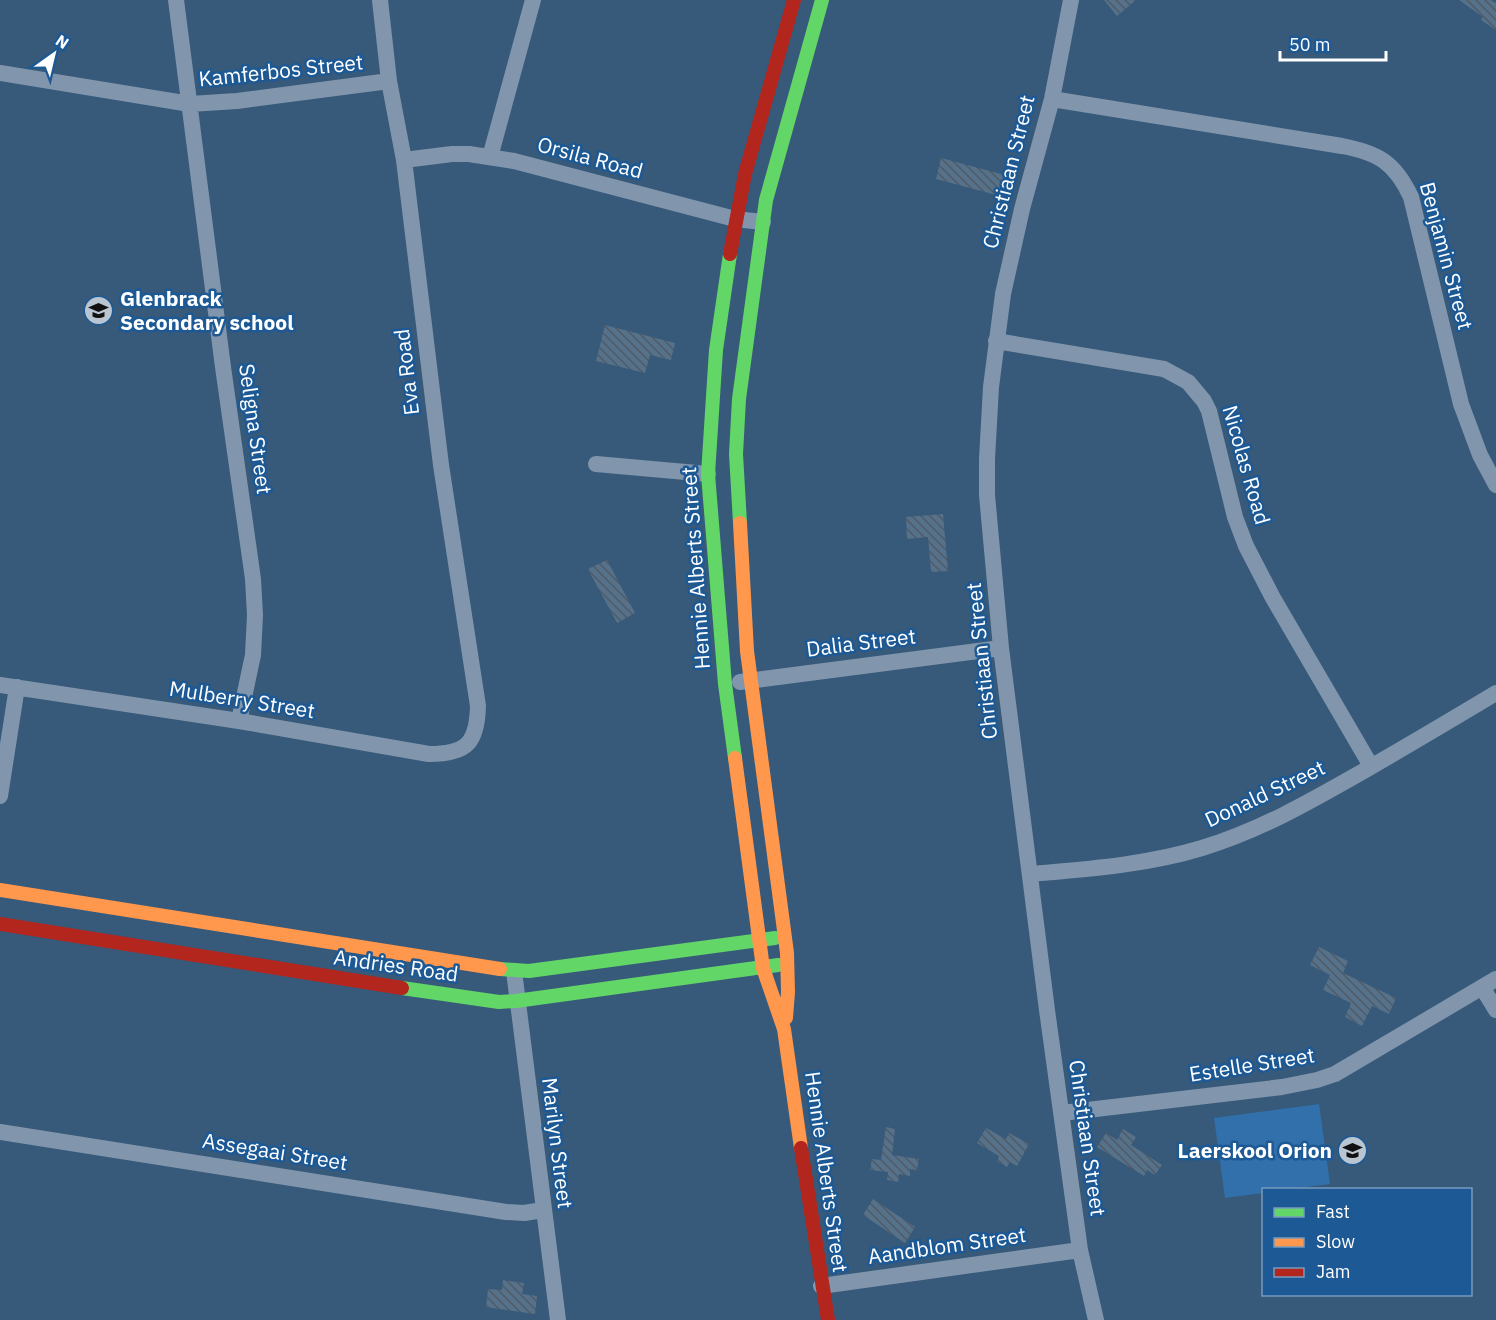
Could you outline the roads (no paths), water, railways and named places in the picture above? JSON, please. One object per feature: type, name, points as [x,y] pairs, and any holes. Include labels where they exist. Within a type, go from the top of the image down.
[{"type":"street","name":"Seligna Street","points":[[176,0],[253,579],[254,655],[239,721]]},
{"type":"street","name":"Eva Road","points":[[380,0],[389,81],[404,160],[441,465],[478,706],[477,724],[472,738]]},
{"type":"street","points":[[490,157],[533,0]]},
{"type":"street","name":"Hennie Alberts Street","points":[[794,0],[745,174],[735,219],[716,350],[708,474],[725,684],[759,941],[763,968],[784,1029],[821,1286],[828,1320]]},
{"type":"street","name":"Hennie Alberts Street","points":[[784,1029],[788,963],[747,651],[736,437],[766,200],[822,0]]},
{"type":"street","name":"Christiaan Street","points":[[1071,0],[1052,99],[1009,263],[991,387],[987,495],[1001,648],[1047,1010],[1080,1250],[1096,1320]]},
{"type":"street","name":"Kamferbos Street","points":[[0,73],[190,104],[237,101],[389,81]]},
{"type":"street","name":"Benjamin Street","points":[[1052,99],[1360,150],[1391,165],[1406,184],[1412,197],[1461,404],[1480,455],[1496,485]]},
{"type":"street","name":"Orsila Road","points":[[404,160],[452,154],[514,161],[735,219],[763,222]]},
{"type":"street","name":"Nicolas Road","points":[[996,341],[1164,369],[1179,376],[1197,391],[1209,411],[1235,517],[1246,546],[1273,598],[1371,766]]},
{"type":"street","points":[[596,464],[708,474]]},
{"type":"street","name":"Dalia Street","points":[[725,684],[1001,648]]},
{"type":"street","name":"Mulberry Street","points":[[0,685],[239,721],[429,754],[449,753],[464,748],[472,738]]},
{"type":"street","points":[[0,796],[17,687]]},
{"type":"street","name":"Donald Street","points":[[1031,874],[1119,866],[1166,858],[1203,848],[1261,826],[1299,808],[1496,693]]},
{"type":"street","name":"Andries Road","points":[[0,890],[514,972],[785,936]]},
{"type":"street","name":"Andries Road","points":[[0,924],[333,978],[499,1002],[788,963]]},
{"type":"street","name":"Marilyn Street","points":[[514,972],[558,1320]]},
{"type":"street","points":[[1489,983],[1496,1010]]},
{"type":"street","name":"Estelle Street","points":[[1062,1113],[1209,1096],[1317,1080],[1335,1074],[1489,983]]},
{"type":"street","name":"Assegaai Street","points":[[0,1132],[506,1212],[524,1213],[543,1210]]},
{"type":"street","name":"Aandblom Street","points":[[821,1286],[1080,1250]]},
{"type":"place","name":"Glenbrack Secondary school","points":[[99,311]]},
{"type":"place","name":"Laerskool Orion","points":[[1353,1151]]}]
